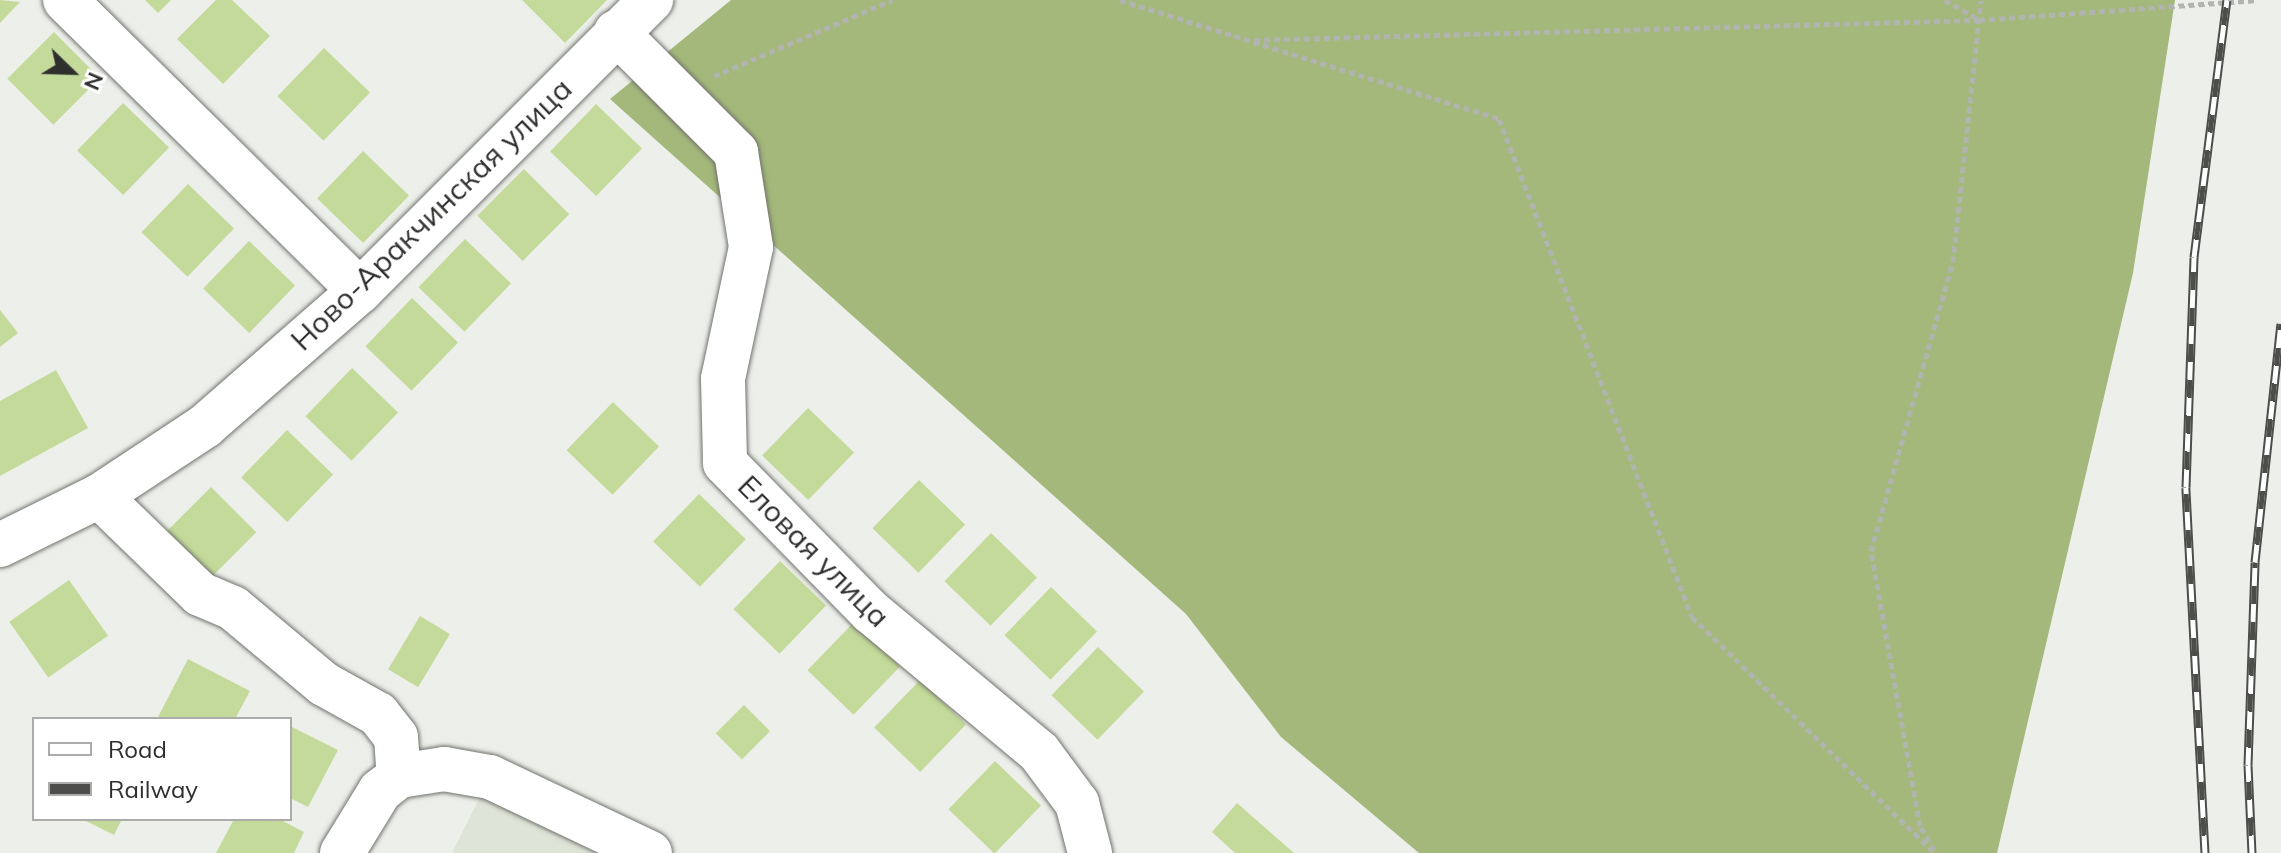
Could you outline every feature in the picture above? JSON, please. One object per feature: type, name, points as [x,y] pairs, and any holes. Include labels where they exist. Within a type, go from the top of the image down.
[{"type":"street","points":[[65,0],[360,291]]},
{"type":"street","name":"Ново-Аракчинская улица","points":[[0,545],[99,496],[205,426],[360,291],[651,0]]},
{"type":"street","name":"Еловая улица","points":[[616,32],[736,152],[751,247],[723,379],[725,463],[871,612],[1039,752],[1077,803],[1090,853]]},
{"type":"street","points":[[99,496],[200,594],[233,608],[324,684],[378,714],[396,737],[399,776]]},
{"type":"street","points":[[342,853],[380,791],[399,776],[444,769],[490,777],[650,853]]},
{"type":"path","points":[[676,92],[892,0]]},
{"type":"path","points":[[1120,0],[1499,119],[1692,617],[1935,853]]},
{"type":"path","points":[[1945,0],[1979,20]]},
{"type":"path","points":[[1935,853],[1920,826],[1871,551],[1953,262],[1981,0]]},
{"type":"path","points":[[1249,40],[1979,20],[2255,0]]},
{"type":"shaded area","points":[[480,797],[612,853],[452,853]]},
{"type":"green space","points":[[731,0],[2175,0],[2133,273],[1997,853],[1419,853],[1281,737],[1186,614],[610,99]]},
{"type":"building","points":[[0,0],[20,2],[0,23]]},
{"type":"building","points":[[145,0],[171,0],[158,13]]},
{"type":"building","points":[[216,0],[232,0],[270,36],[223,84],[177,39]]},
{"type":"building","points":[[522,0],[607,0],[565,43]]},
{"type":"building","points":[[54,32],[100,78],[53,125],[7,79]]},
{"type":"building","points":[[324,48],[370,92],[323,141],[277,96]]},
{"type":"building","points":[[123,103],[169,147],[123,195],[77,150]]},
{"type":"building","points":[[596,104],[642,148],[596,196],[550,151]]},
{"type":"building","points":[[363,151],[409,195],[363,243],[317,198]]},
{"type":"building","points":[[524,169],[569,214],[523,261],[477,216]]},
{"type":"building","points":[[188,184],[234,228],[187,277],[141,232]]},
{"type":"building","points":[[465,239],[511,283],[464,332],[418,287]]},
{"type":"building","points":[[249,241],[295,285],[249,333],[203,288]]},
{"type":"building","points":[[412,298],[458,342],[411,391],[365,346]]},
{"type":"building","points":[[0,310],[18,333],[0,347]]},
{"type":"building","points":[[352,368],[398,412],[351,461],[305,416]]},
{"type":"building","points":[[56,370],[88,428],[0,476],[0,401]]},
{"type":"building","points":[[613,402],[659,446],[612,495],[566,450]]},
{"type":"building","points":[[808,408],[854,452],[808,500],[762,455]]},
{"type":"building","points":[[287,430],[333,474],[287,522],[241,477]]},
{"type":"building","points":[[919,480],[965,524],[918,573],[872,528]]},
{"type":"building","points":[[211,487],[256,532],[209,580],[164,534]]},
{"type":"building","points":[[699,494],[746,539],[700,587],[653,541]]},
{"type":"building","points":[[991,533],[1037,577],[990,626],[944,581]]},
{"type":"building","points":[[780,561],[826,605],[779,654],[733,609]]},
{"type":"building","points":[[69,580],[108,636],[48,678],[9,622]]},
{"type":"building","points":[[1051,587],[1097,631],[1050,680],[1004,635]]},
{"type":"building","points":[[420,616],[450,634],[418,687],[388,669]]},
{"type":"building","points":[[854,622],[900,666],[853,715],[807,670]]},
{"type":"building","points":[[1098,647],[1144,691],[1097,740],[1051,695]]},
{"type":"building","points":[[188,659],[250,691],[236,717],[158,717]]},
{"type":"building","points":[[920,680],[966,724],[920,772],[874,727]]},
{"type":"building","points":[[744,705],[770,731],[742,759],[716,733]]},
{"type":"building","points":[[292,727],[338,750],[308,807],[292,799]]},
{"type":"building","points":[[995,761],[1041,805],[995,853],[948,809]]},
{"type":"building","points":[[1237,803],[1294,853],[1235,853],[1212,832]]},
{"type":"building","points":[[86,821],[121,821],[114,835]]},
{"type":"building","points":[[233,821],[283,821],[304,832],[294,853],[216,853]]},
{"type":"railway","points":[[2205,853],[2186,487],[2194,257],[2227,0]]},
{"type":"railway","points":[[2252,853],[2248,765],[2255,562],[2281,323]]}]
